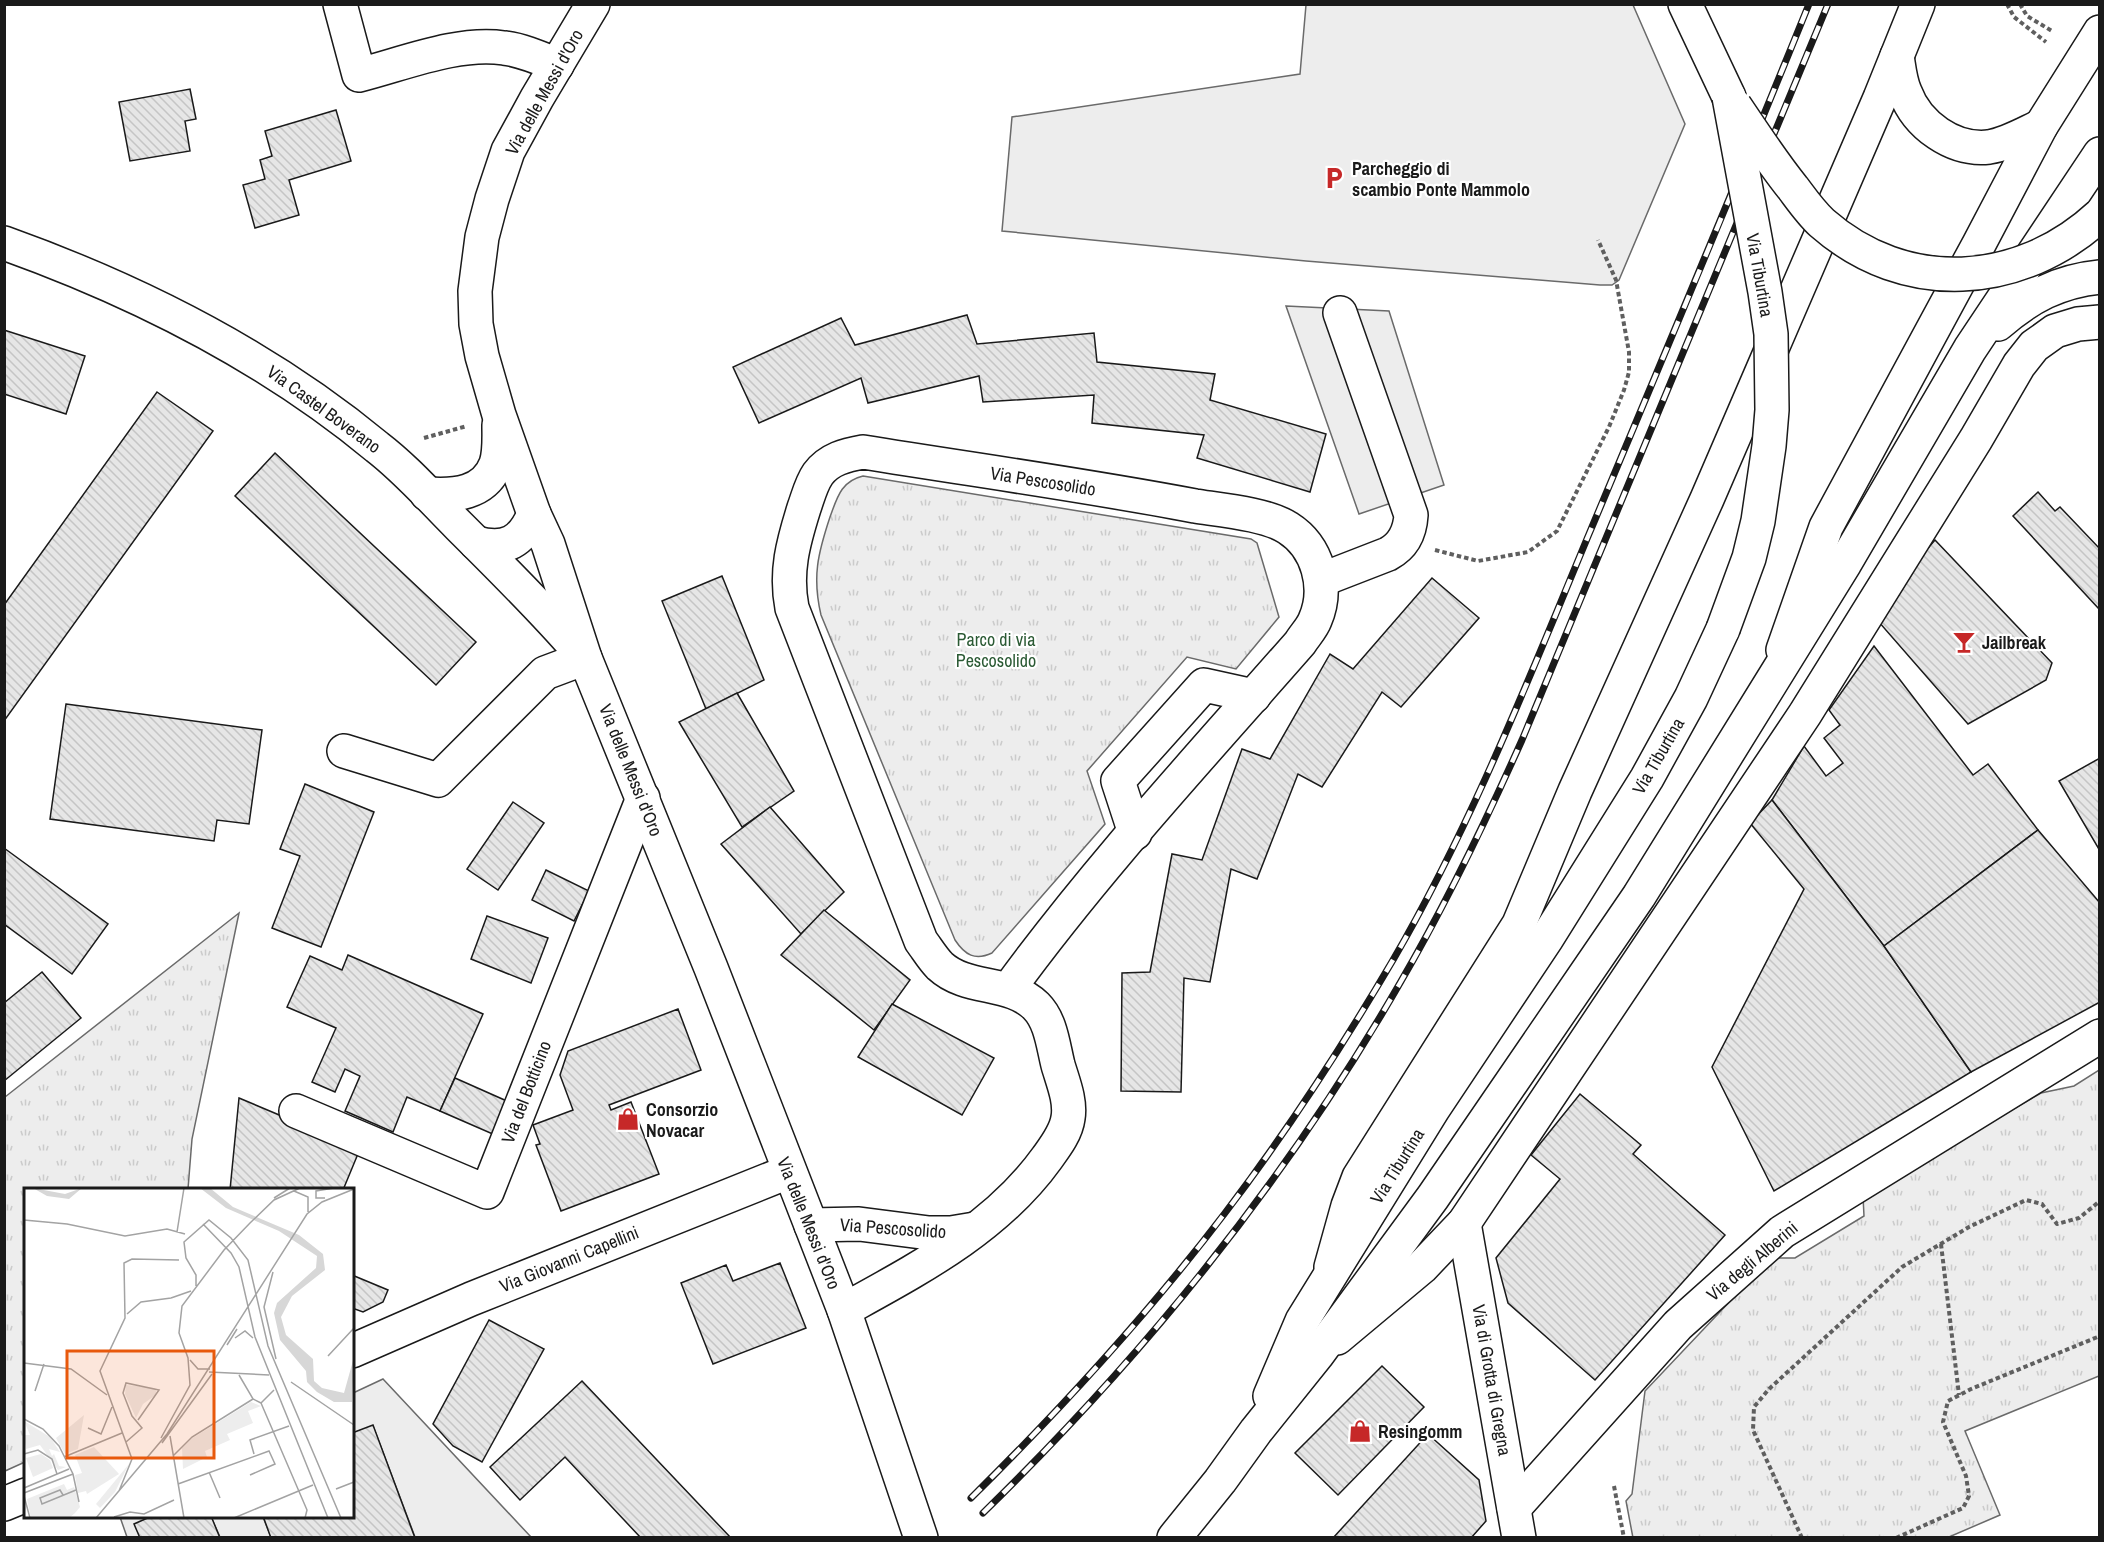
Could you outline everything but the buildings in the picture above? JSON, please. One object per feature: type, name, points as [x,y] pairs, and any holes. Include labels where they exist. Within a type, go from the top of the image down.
[{"type":"street","points":[[340,4],[359,75],[456,50],[479,47],[504,47],[557,65]]},
{"type":"street","name":"Via delle Messi d'Oro","points":[[593,4],[508,151],[492,199],[477,264],[474,291],[476,324],[482,356],[499,415],[534,514],[548,544],[585,658],[711,968],[788,1172],[844,1310],[913,1533]]},
{"type":"street","name":"Via Tiburtina","points":[[1256,1431],[1302,1321],[1433,1109],[1547,938],[1647,778],[1691,698],[1724,629],[1749,558],[1758,521],[1769,446],[1772,410],[1771,334],[1729,97],[1685,4]]},
{"type":"street","points":[[1329,1276],[1345,1216],[1359,1177],[1519,924],[1575,791],[1707,499],[1918,4]]},
{"type":"street","points":[[1773,680],[1826,527],[1984,235],[2040,126],[2100,32]]},
{"type":"street","points":[[1897,56],[1901,80],[1918,118],[1944,137],[1968,146],[1989,147],[2006,143],[2040,126]]},
{"type":"street","points":[[1729,97],[1782,174],[1820,221],[1850,244],[1880,259],[1910,269],[1940,274],[1979,273],[2004,269],[2045,254],[2085,229],[2100,215]]},
{"type":"street","name":"Via Tiburtina","points":[[1174,1538],[1317,1355],[1439,1187],[1640,896],[1845,563],[1970,350],[2100,154]]},
{"type":"street","name":"Via Castel Boverano","points":[[4,243],[57,262],[208,333],[263,365],[378,447],[476,543],[585,658]]},
{"type":"street","points":[[1970,350],[2030,298],[2060,284],[2100,277]]},
{"type":"street","points":[[1321,580],[1398,549],[1410,529],[1411,515],[1340,313]]},
{"type":"street","name":"Via Tiburtina","points":[[1317,1355],[1422,1267],[1464,1223],[1805,714],[1976,439],[2019,365],[2034,346],[2055,331],[2078,324],[2100,322]]},
{"type":"street","points":[[427,494],[459,495],[486,479],[496,465],[499,415]]},
{"type":"street","name":"Via Pescosolido","points":[[844,1310],[930,1262],[955,1246],[998,1212],[1040,1167],[1066,1128],[1069,1118],[1069,1105],[1043,1016],[1028,1000],[1008,990],[968,981],[941,967],[921,940],[792,609],[788,576],[792,551],[812,485],[819,473],[832,461],[846,454],[863,452],[1164,500],[1269,520],[1287,527],[1299,537],[1317,564],[1322,594],[1319,609],[1311,627],[1045,939],[1008,990]]},
{"type":"street","points":[[476,543],[497,546],[513,542],[526,532],[534,514]]},
{"type":"street","points":[[344,751],[438,780],[545,673],[585,658]]},
{"type":"street","points":[[1135,833],[1118,781],[1204,685],[1254,696]]},
{"type":"street","name":"Via del Botticino","points":[[296,1111],[487,1192],[643,798]]},
{"type":"street","name":"Via degli Alberini","points":[[1516,1523],[1678,1324],[1782,1232],[2100,1036]]},
{"type":"street","name":"Via Giovanni Capellini","points":[[354,1350],[471,1299],[788,1172]]},
{"type":"street","name":"Via di Grotta di Gregna","points":[[1464,1223],[1516,1523]]},
{"type":"street","name":"Via Pescosolido","points":[[811,1225],[859,1224],[928,1233],[951,1233],[975,1229]]},
{"type":"path","points":[[2007,4],[2014,17],[2046,42]]},
{"type":"path","points":[[2020,4],[2027,16],[2052,31]]},
{"type":"path","points":[[1404,539],[1478,561],[1528,552],[1557,531],[1609,427],[1629,372],[1629,352],[1616,280],[1598,240]]},
{"type":"path","points":[[423,438],[468,426]]},
{"type":"path","points":[[1802,1538],[1753,1430],[1754,1407],[1769,1389],[1902,1267],[1969,1227],[2026,1200],[2042,1204],[2057,1224],[2079,1218],[2100,1201]]},
{"type":"path","points":[[1941,1244],[1959,1395]]},
{"type":"path","points":[[1896,1538],[1963,1508],[1969,1496],[1966,1476],[1943,1422],[1948,1401],[2100,1336]]},
{"type":"path","points":[[1614,1486],[1624,1538]]},
{"type":"shaded area","name":"Parcheggio di scambio Ponte Mammolo","points":[[1306,5],[1633,5],[1685,124],[1619,280],[1612,285],[1600,285],[1306,261],[1002,231],[1012,117],[1300,74]]},
{"type":"shaded area","points":[[1286,306],[1389,311],[1444,485],[1359,514]]},
{"type":"shaded area","points":[[383,1379],[531,1537],[415,1537],[373,1426],[354,1433],[354,1393]]},
{"type":"shaded area","points":[[120,1518],[151,1518],[140,1538],[127,1537]]},
{"type":"shaded area","points":[[211,1518],[263,1518],[271,1537],[220,1537]]},
{"type":"green space","name":"Parco di via Pescosolido","points":[[863,476],[1251,539],[1257,543],[1279,617],[1236,669],[1187,657],[1087,771],[1105,824],[992,953],[986,955],[971,955],[955,940],[821,615],[817,577],[826,530],[841,491],[850,482]]},
{"type":"green space","points":[[239,913],[192,1139],[188,1188],[24,1188],[24,1462],[5,1471],[5,1097]]},
{"type":"green space","points":[[2099,1070],[2099,1376],[1965,1431],[2000,1515],[1949,1537],[1633,1538],[1626,1501],[1632,1494],[1645,1391],[1771,1258],[1795,1258],[1864,1216],[1863,1196],[2041,1093],[2074,1086]]},
{"type":"railway","points":[[971,1498],[1103,1360],[1196,1251],[1292,1121],[1354,1025],[1422,909],[1498,750],[1809,4]]},
{"type":"railway","points":[[983,1513],[1100,1391],[1210,1262],[1310,1126],[1357,1055],[1417,953],[1464,863],[1522,740],[1828,4]]},
{"type":"place","name":"Parcheggio di scambio Ponte Mammolo","points":[[1334,178]]},
{"type":"place","name":"Jailbreak","points":[[1964,642]]},
{"type":"place","name":"Consorzio Novacar","points":[[628,1119]]},
{"type":"place","name":"Resingomm","points":[[1360,1431]]}]
